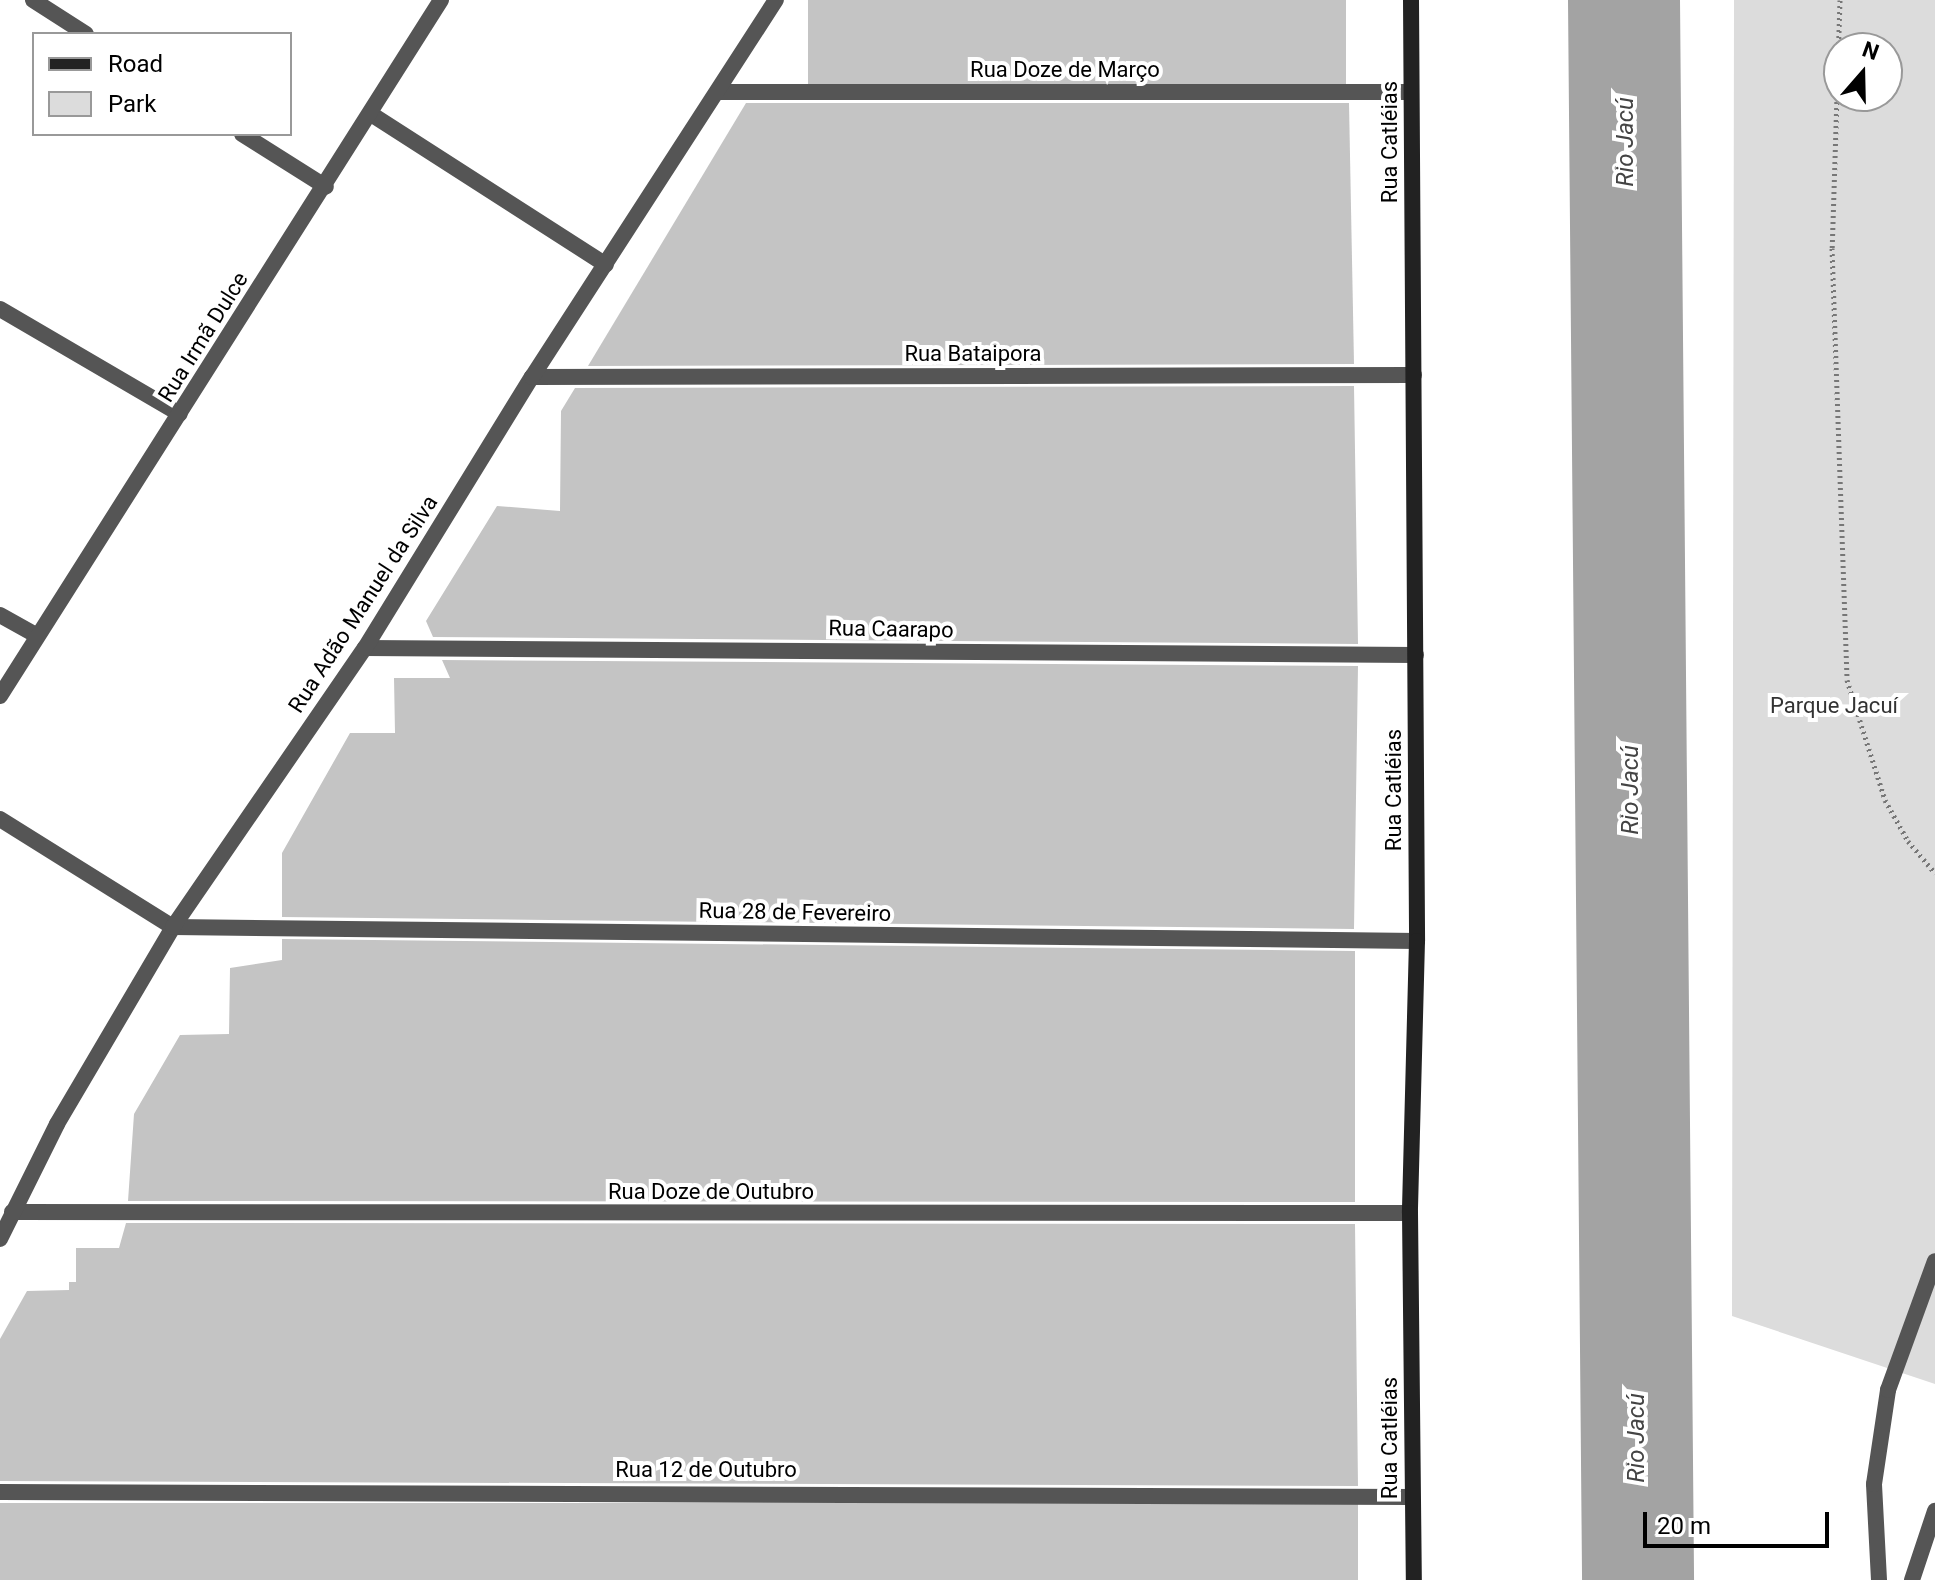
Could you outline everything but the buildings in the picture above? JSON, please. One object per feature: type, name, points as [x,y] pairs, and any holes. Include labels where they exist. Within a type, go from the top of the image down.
[{"type":"street","points":[[33,0],[83,32]]},
{"type":"street","name":"Rua Irmã Dulce","points":[[0,696],[36,635],[326,187],[441,0]]},
{"type":"street","name":"Rua Adão Manuel da Silva","points":[[0,1239],[57,1124],[173,927],[365,648],[532,377],[720,92],[776,0]]},
{"type":"street","name":"Rua Catléias","points":[[1411,0],[1417,941],[1410,1213],[1414,1580]]},
{"type":"street","name":"Rua Doze de Março","points":[[720,92],[1411,92]]},
{"type":"street","points":[[371,114],[606,265]]},
{"type":"street","points":[[245,136],[326,187]]},
{"type":"street","points":[[0,309],[180,414]]},
{"type":"street","name":"Rua Bataipora","points":[[532,377],[1414,375]]},
{"type":"street","points":[[0,615],[36,635]]},
{"type":"street","name":"Rua Caarapo","points":[[365,648],[1416,655]]},
{"type":"street","points":[[0,819],[173,927]]},
{"type":"street","name":"Rua 28 de Fevereiro","points":[[173,927],[1417,941]]},
{"type":"street","name":"Rua Doze de Outubro","points":[[12,1212],[1410,1213]]},
{"type":"street","points":[[1879,1580],[1874,1484],[1888,1390],[1935,1261]]},
{"type":"street","name":"Rua 12 de Outubro","points":[[0,1492],[1412,1497]]},
{"type":"street","points":[[1912,1580],[1935,1511]]},
{"type":"path","points":[[1840,0],[1832,248],[1847,680],[1885,800],[1908,841],[1935,873]]},
{"type":"green space","name":"Parque Jacuí","points":[[1734,0],[1935,0],[1935,1384],[1732,1316]]},
{"type":"waterway","name":"Rio Jacú","points":[[1624,0],[1638,1580]]}]
